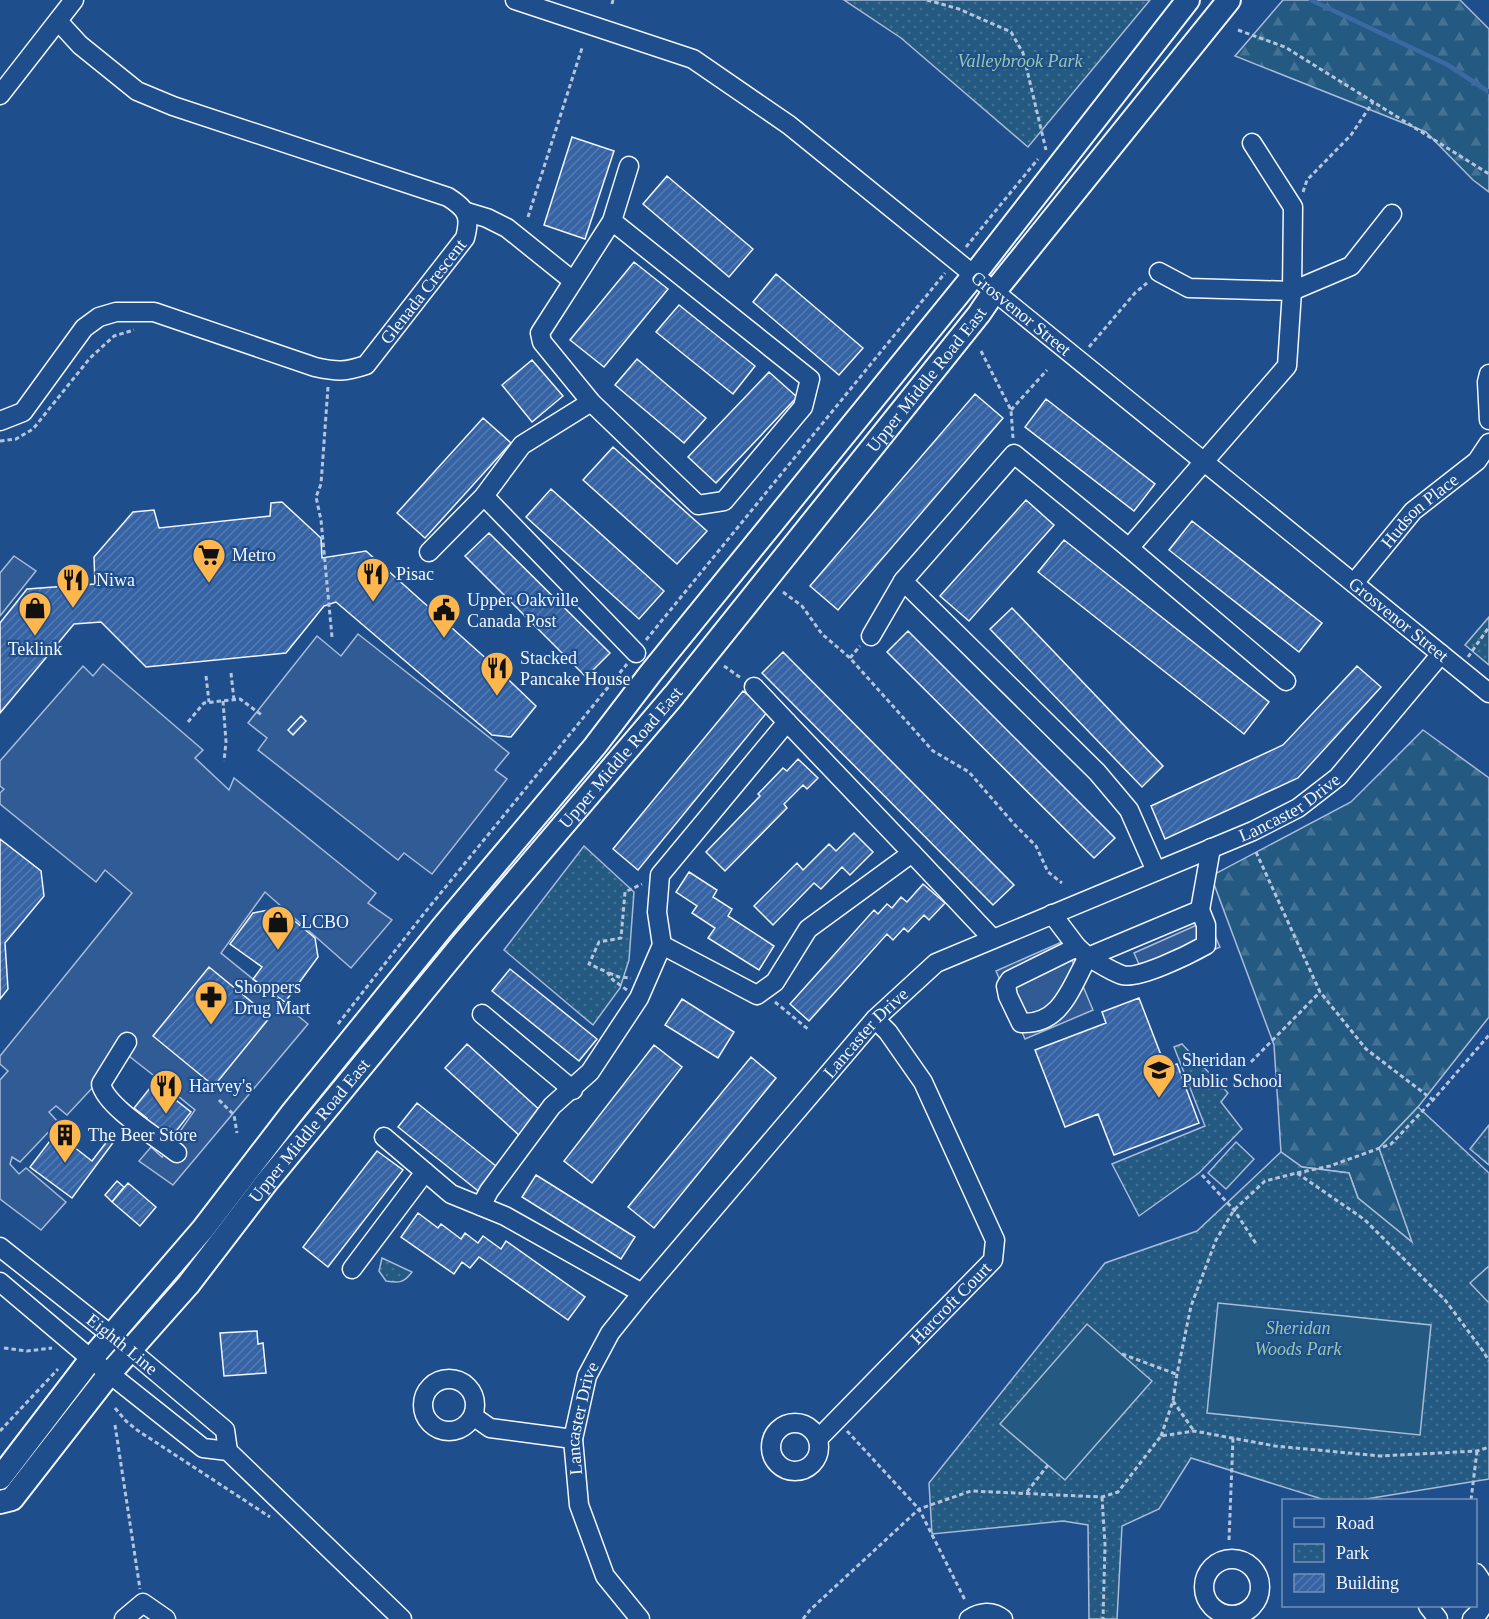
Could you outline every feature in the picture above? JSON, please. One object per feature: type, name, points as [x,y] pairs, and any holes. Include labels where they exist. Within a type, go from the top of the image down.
[{"type":"main road","name":"Upper Middle Road East","points":[[0,1478],[84,1353],[110,1335],[203,1229],[291,1113],[595,746],[650,674],[974,275],[1188,0]]},
{"type":"main road","name":"Upper Middle Road East","points":[[0,1502],[12,1499],[110,1373],[188,1285],[266,1183],[462,944],[674,695],[1229,0]]},
{"type":"street","points":[[0,95],[74,0]]},
{"type":"street","name":"Grosvenor Street","points":[[515,0],[693,59],[789,125],[1489,693]]},
{"type":"street","name":"Glenada Crescent","points":[[0,421],[23,412],[84,328],[99,317],[116,312],[154,312],[315,367],[346,372],[366,365],[465,238],[469,226],[467,212],[448,197],[184,110],[137,91],[80,45],[58,21]]},
{"type":"street","points":[[1129,548],[1287,366],[1293,291],[1293,207],[1252,143]]},
{"type":"street","points":[[612,221],[810,379],[803,407],[724,501],[698,505],[591,402],[542,342],[540,333],[612,221],[629,166]]},
{"type":"street","points":[[467,212],[487,218],[507,228],[573,281]]},
{"type":"street","points":[[1160,272],[1189,288],[1293,291],[1351,266],[1392,214]]},
{"type":"street","points":[[1489,374],[1487,382],[1489,420]]},
{"type":"street","points":[[429,552],[484,496],[522,445],[591,402]]},
{"type":"street","name":"Hudson Place","points":[[1354,583],[1413,511],[1478,461],[1489,444]]},
{"type":"street","points":[[871,636],[903,581],[1014,454],[1286,681]]},
{"type":"street","points":[[484,496],[636,653]]},
{"type":"street","points":[[903,581],[1097,772],[1129,810],[1156,871]]},
{"type":"street","name":"Lancaster Drive","points":[[640,1619],[605,1576],[579,1505],[573,1439],[587,1376],[610,1333],[642,1293],[875,1019],[936,963],[1253,831],[1298,808],[1338,777],[1441,654]]},
{"type":"street","points":[[754,687],[993,939]]},
{"type":"street","points":[[480,1206],[552,1106],[573,1090],[590,1072],[639,998],[663,945],[657,912],[660,875],[787,722]]},
{"type":"street","points":[[1052,914],[1083,952],[1123,975],[1131,976],[1154,969],[1206,945],[1206,925],[1200,910],[1211,848]]},
{"type":"street","points":[[663,945],[757,995],[775,982],[808,930],[912,853]]},
{"type":"street","points":[[1083,952],[1200,910]]},
{"type":"street","points":[[482,1014],[573,1090]]},
{"type":"street","name":"Harcroft Court","points":[[818,1439],[993,1260],[995,1240],[923,1082],[888,1032],[875,1019]]},
{"type":"street","points":[[127,1042],[101,1083],[102,1089],[115,1106],[177,1153]]},
{"type":"street","points":[[384,1137],[450,1194],[505,1216],[642,1293]]},
{"type":"street","points":[[352,1269],[425,1172]]},
{"type":"street","name":"Eighth Line","points":[[0,1247],[130,1350],[225,1430],[228,1452]]},
{"type":"street","name":"Eighth Line","points":[[0,1282],[203,1448],[228,1452],[337,1554],[402,1619]]},
{"type":"street","points":[[473,1416],[490,1428],[573,1439]]},
{"type":"street","points":[[1472,1619],[1481,1610],[1485,1600],[1482,1581],[1477,1574]]},
{"type":"street","points":[[124,1619],[142,1603],[166,1619]]},
{"type":"street","points":[[969,1619],[984,1612],[992,1613],[1003,1619]]},
{"type":"path","points":[[927,0],[958,9],[1011,32],[1023,53],[1046,150],[1053,141]]},
{"type":"path","points":[[1238,30],[1285,47],[1489,174]]},
{"type":"path","points":[[528,217],[582,48]]},
{"type":"path","points":[[1300,200],[1307,180],[1351,135],[1373,102]]},
{"type":"path","points":[[334,1028],[422,916],[1038,159]]},
{"type":"path","points":[[1078,360],[1135,293],[1160,272]]},
{"type":"path","points":[[0,441],[16,439],[33,429],[90,358],[114,336],[138,329]]},
{"type":"path","points":[[981,351],[1011,410],[1014,454]]},
{"type":"path","points":[[1011,410],[1047,370]]},
{"type":"path","points":[[328,386],[321,484],[316,497],[321,520],[332,637]]},
{"type":"path","points":[[783,592],[802,606],[822,634],[850,658],[933,751],[969,772],[1036,846],[1048,872],[1062,883]]},
{"type":"path","points":[[1460,669],[1489,627]]},
{"type":"path","points":[[724,666],[754,687]]},
{"type":"path","points":[[231,673],[234,700]]},
{"type":"path","points":[[206,676],[209,702]]},
{"type":"path","points":[[188,722],[204,703],[240,699],[263,716]]},
{"type":"path","points":[[223,701],[226,742],[224,761]]},
{"type":"path","points":[[1256,852],[1320,992],[1366,1049],[1433,1100]]},
{"type":"path","points":[[648,978],[619,977],[589,964],[600,942],[621,938],[626,892],[660,875]]},
{"type":"path","points":[[607,972],[613,980],[639,998]]},
{"type":"path","points":[[763,991],[809,1030]]},
{"type":"path","points":[[1251,1062],[1320,992]]},
{"type":"path","points":[[803,1619],[919,1509],[971,1491],[1102,1497],[1118,1492],[1161,1436],[1173,1401],[1191,1306],[1216,1240],[1234,1210],[1265,1181],[1330,1166],[1391,1144],[1433,1100],[1489,1035]]},
{"type":"path","points":[[219,1100],[234,1114],[237,1133]]},
{"type":"path","points":[[1297,1173],[1365,1220],[1445,1300],[1489,1361]]},
{"type":"path","points":[[1202,1175],[1234,1210],[1257,1245]]},
{"type":"path","points":[[4,1348],[27,1351],[52,1348]]},
{"type":"path","points":[[0,1431],[84,1353]]},
{"type":"path","points":[[1122,1354],[1177,1374]]},
{"type":"path","points":[[1173,1401],[1194,1431]]},
{"type":"path","points":[[115,1408],[137,1430],[277,1521]]},
{"type":"path","points":[[115,1425],[142,1603]]},
{"type":"path","points":[[843,1426],[919,1509],[965,1600]]},
{"type":"path","points":[[1161,1436],[1194,1431],[1275,1446],[1380,1456],[1477,1451],[1489,1447]]},
{"type":"path","points":[[1230,1540],[1233,1438]]},
{"type":"path","points":[[1471,1499],[1477,1451]]},
{"type":"path","points":[[1026,1493],[1048,1465]]},
{"type":"path","points":[[1102,1497],[1105,1545],[1103,1619]]},
{"type":"green space","name":"Valleybrook Park","points":[[844,0],[1150,0],[1028,147],[901,38]]},
{"type":"green space","points":[[1283,0],[1460,0],[1489,29],[1489,192],[1473,180],[1426,132],[1235,56]]},
{"type":"green space","points":[[1489,617],[1489,665],[1465,645]]},
{"type":"green space","points":[[1423,730],[1489,778],[1489,1017],[1418,1107],[1379,1148],[1413,1243],[1358,1198],[1349,1173],[1302,1167],[1281,1152],[1274,1045],[1211,876],[1351,802]]},
{"type":"green space","points":[[584,846],[634,892],[629,960],[620,988],[593,1025],[504,950]]},
{"type":"green space","points":[[1182,1044],[1228,1093],[1221,1102],[1242,1129],[1199,1173],[1139,1216],[1112,1164],[1205,1126],[1174,1047]]},
{"type":"green space","name":"Sheridan Woods Park","points":[[1418,1107],[1489,1173],[1489,1479],[1366,1499],[1322,1499],[1191,1458],[1159,1509],[1122,1526],[1117,1619],[1089,1619],[1088,1525],[1063,1521],[932,1534],[929,1483],[1105,1263],[1197,1231],[1281,1152],[1302,1167],[1349,1173],[1358,1198],[1412,1242],[1379,1148]]},
{"type":"green space","points":[[1489,1125],[1489,1165],[1470,1149]]},
{"type":"green space","points":[[1236,1142],[1254,1159],[1226,1189],[1208,1173]]},
{"type":"green space","points":[[382,1258],[412,1272],[401,1281],[386,1281],[379,1271]]},
{"type":"green space","points":[[1489,1266],[1489,1303],[1470,1283]]},
{"type":"green space","points":[[1218,1303],[1431,1325],[1420,1435],[1207,1413]]},
{"type":"green space","points":[[1087,1324],[1152,1381],[1065,1480],[1000,1424]]},
{"type":"shaded area","points":[[14,556],[36,571],[0,616],[0,573]]},
{"type":"shaded area","points":[[358,634],[509,753],[495,770],[507,779],[432,874],[404,853],[398,860],[258,750],[267,738],[248,723],[317,636],[341,656]]},
{"type":"shaded area","points":[[103,664],[203,750],[195,758],[229,790],[234,778],[376,893],[368,903],[392,920],[351,968],[265,892],[221,953],[308,1024],[173,1185],[139,1161],[151,1147],[162,1157],[195,1110],[162,1083],[166,1080],[161,1074],[157,1078],[125,1053],[67,1115],[56,1106],[49,1112],[58,1122],[20,1162],[12,1157],[10,1164],[19,1174],[26,1168],[66,1202],[41,1230],[0,1199],[0,1080],[8,1071],[0,1064],[0,1056],[132,893],[105,870],[96,882],[0,804],[0,793],[4,789],[0,786],[0,761],[83,666],[93,676]]},
{"type":"shaded area","points":[[1208,920],[1220,947],[1146,980],[1134,953]]},
{"type":"shaded area","points":[[1064,941],[1093,1010],[1025,1039],[996,971]]},
{"type":"building","points":[[572,137],[614,151],[585,239],[544,225]]},
{"type":"building","points":[[667,176],[753,249],[729,277],[643,204]]},
{"type":"building","points":[[634,262],[668,289],[604,367],[570,340]]},
{"type":"building","points":[[776,274],[863,348],[839,375],[753,302]]},
{"type":"building","points":[[679,305],[755,366],[733,394],[656,332]]},
{"type":"building","points":[[637,359],[706,418],[684,443],[615,385]]},
{"type":"building","points":[[532,360],[563,396],[532,422],[502,385]]},
{"type":"building","points":[[769,372],[797,397],[716,483],[688,457]]},
{"type":"building","points":[[975,394],[1003,418],[838,610],[810,586]]},
{"type":"building","points":[[1046,399],[1155,484],[1134,511],[1025,427]]},
{"type":"building","points":[[483,418],[511,443],[425,538],[397,513]]},
{"type":"building","points":[[613,447],[707,531],[677,564],[583,480]]},
{"type":"building","points":[[551,489],[664,591],[639,619],[526,517]]},
{"type":"building","points":[[1026,500],[1054,525],[969,621],[940,596]]},
{"type":"building","points":[[282,502],[321,538],[322,558],[366,551],[536,706],[511,737],[492,735],[336,602],[324,606],[286,653],[146,667],[101,622],[74,624],[0,713],[0,623],[27,589],[95,584],[94,557],[133,512],[154,510],[159,528],[270,516],[271,503]]},
{"type":"building","points":[[1192,521],[1322,623],[1299,652],[1169,550]]},
{"type":"building","points":[[489,533],[610,653],[586,677],[465,556]]},
{"type":"building","points":[[1064,540],[1269,702],[1244,734],[1038,572]]},
{"type":"building","points":[[1012,608],[1163,766],[1142,787],[990,629]]},
{"type":"building","points":[[908,631],[1115,838],[1094,858],[887,652]]},
{"type":"building","points":[[783,652],[1014,885],[993,905],[762,673]]},
{"type":"building","points":[[1357,666],[1381,687],[1298,778],[1165,839],[1151,806],[1283,745]]},
{"type":"building","points":[[743,691],[768,711],[638,870],[613,849]]},
{"type":"building","points":[[301,716],[306,721],[293,735],[288,730]]},
{"type":"building","points":[[798,759],[818,778],[807,789],[803,785],[784,804],[787,808],[725,871],[706,852],[760,796],[758,794],[783,768],[787,771]]},
{"type":"building","points":[[854,833],[873,852],[850,875],[842,867],[821,889],[814,883],[773,925],[754,906],[797,863],[803,870],[829,844],[836,851]]},
{"type":"building","points":[[0,839],[41,871],[44,896],[5,943],[8,989],[0,999]]},
{"type":"building","points":[[689,872],[717,890],[713,897],[732,909],[728,916],[774,946],[759,970],[708,938],[715,928],[692,913],[697,906],[676,892]]},
{"type":"building","points":[[923,884],[945,903],[929,920],[924,915],[908,932],[904,928],[893,940],[887,934],[809,1021],[790,1004],[874,910],[878,914],[887,904],[892,908],[901,897],[907,902]]},
{"type":"building","name":"LCBO","points":[[279,908],[315,938],[318,957],[285,1002],[253,979],[262,967],[230,944],[253,913]]},
{"type":"building","name":"Shoppers Drug Mart","points":[[209,967],[270,1017],[214,1086],[153,1036]]},
{"type":"building","points":[[510,969],[597,1039],[579,1061],[492,991]]},
{"type":"building","points":[[1139,998],[1166,1068],[1177,1064],[1199,1123],[1114,1155],[1098,1114],[1065,1127],[1035,1050],[1106,1023],[1102,1012]]},
{"type":"building","points":[[682,999],[734,1032],[718,1058],[665,1025]]},
{"type":"building","points":[[467,1044],[543,1113],[521,1137],[445,1068]]},
{"type":"building","points":[[654,1045],[682,1067],[592,1183],[564,1161]]},
{"type":"building","points":[[751,1057],[776,1078],[654,1228],[628,1207]]},
{"type":"building","name":"Harvey's","points":[[154,1083],[191,1112],[167,1143],[142,1124],[147,1118],[134,1108]]},
{"type":"building","points":[[417,1103],[501,1170],[482,1194],[398,1127]]},
{"type":"building","name":"The Beer Store","points":[[56,1133],[92,1161],[111,1136],[115,1140],[72,1198],[30,1167]]},
{"type":"building","points":[[377,1151],[403,1170],[328,1267],[303,1247]]},
{"type":"building","points":[[536,1175],[635,1237],[621,1259],[522,1197]]},
{"type":"building","points":[[117,1181],[124,1187],[112,1202],[105,1195]]},
{"type":"building","points":[[128,1183],[156,1207],[140,1226],[112,1202]]},
{"type":"building","points":[[418,1213],[438,1228],[441,1224],[461,1239],[465,1233],[478,1243],[483,1236],[501,1249],[506,1241],[585,1297],[568,1320],[479,1257],[470,1268],[462,1262],[454,1274],[401,1237]]},
{"type":"building","points":[[257,1331],[258,1344],[263,1343],[266,1373],[224,1376],[220,1333]]},
{"type":"waterway","points":[[1311,0],[1448,65],[1489,92]]},
{"type":"place","name":"Metro","points":[[209,584]]},
{"type":"place","name":"Pisac","points":[[373,603]]},
{"type":"place","name":"Niwa","points":[[73,609]]},
{"type":"place","name":"Teklink","points":[[35,637]]},
{"type":"place","name":"Upper Oakville Canada Post","points":[[444,639]]},
{"type":"place","name":"Stacked Pancake House","points":[[497,697]]},
{"type":"place","name":"LCBO","points":[[278,951]]},
{"type":"place","name":"Shoppers Drug Mart","points":[[211,1026]]},
{"type":"place","name":"Sheridan Public School","points":[[1159,1099]]},
{"type":"place","name":"Harvey's","points":[[166,1115]]},
{"type":"place","name":"The Beer Store","points":[[65,1164]]}]
